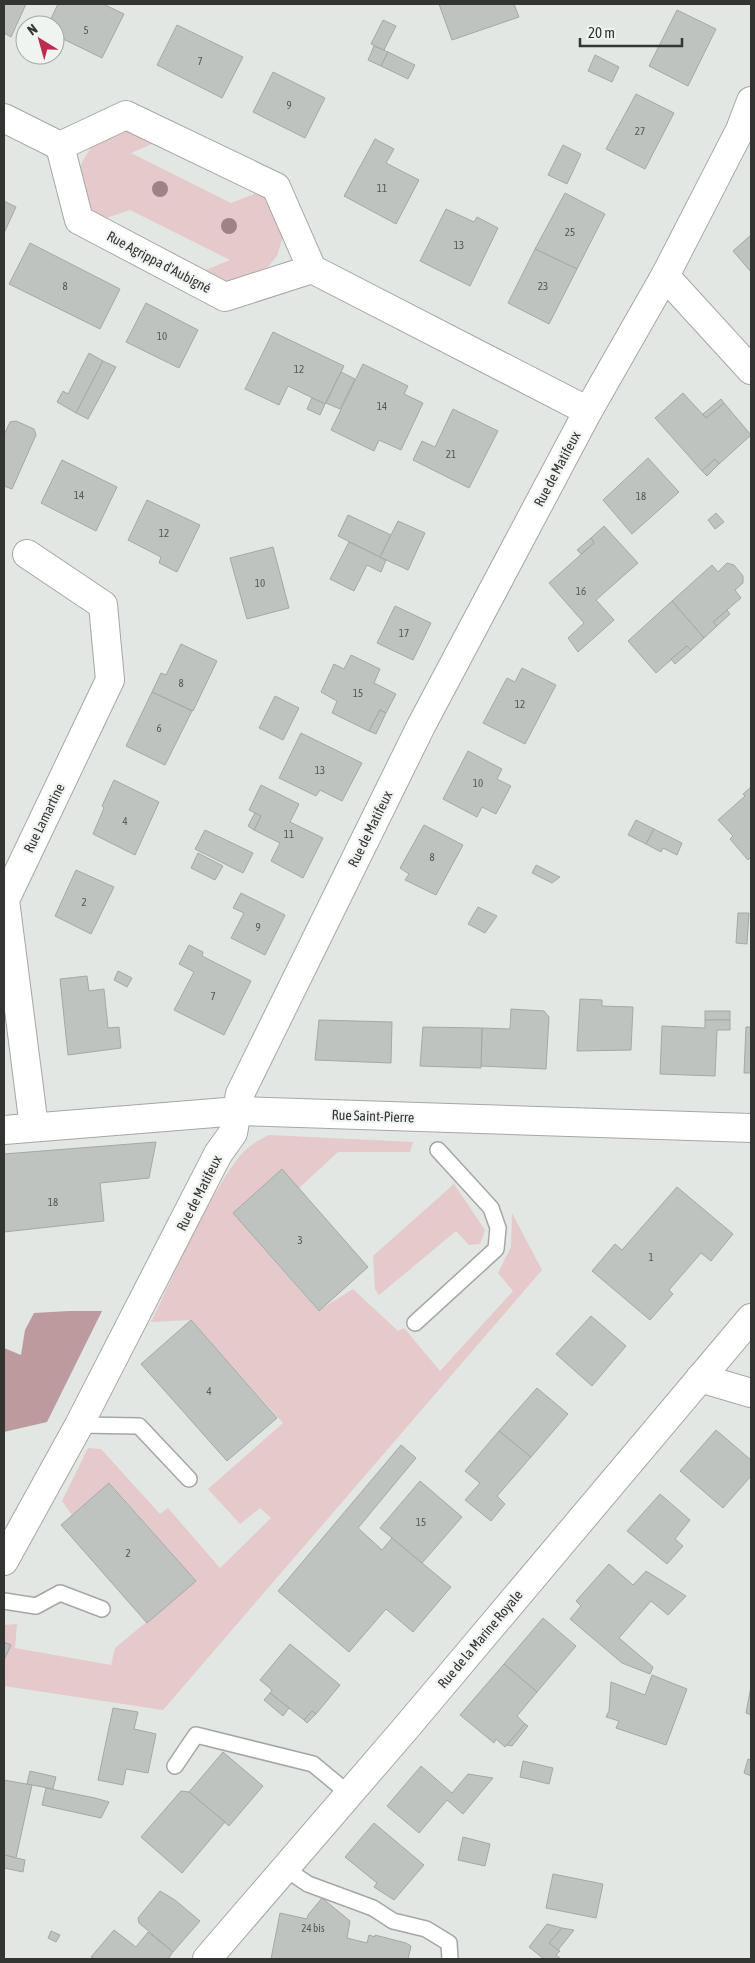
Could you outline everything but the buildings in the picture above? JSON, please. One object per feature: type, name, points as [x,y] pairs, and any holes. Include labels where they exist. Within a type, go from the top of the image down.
[{"type":"street","name":"Rue de Matifeux","points":[[4,1561],[78,1425],[218,1154],[233,1133],[240,1094],[420,726],[588,411],[665,276],[740,130],[751,101]]},
{"type":"street","points":[[4,118],[60,146],[126,115],[276,187],[312,269],[588,411]]},
{"type":"street","name":"Rue Agrippa d'Aubigné","points":[[60,146],[79,220],[225,297],[312,269]]},
{"type":"street","points":[[665,276],[751,370]]},
{"type":"street","name":"Rue Lamartine","points":[[28,554],[103,606],[110,680],[5,900],[34,1127]]},
{"type":"street","name":"Rue Saint-Pierre","points":[[4,1130],[238,1111],[748,1129]]},
{"type":"street","name":"Rue de la Marine Royale","points":[[207,1959],[700,1378],[748,1330]]},
{"type":"street","points":[[700,1378],[751,1393]]},
{"type":"lane","points":[[415,1323],[496,1249],[498,1228],[491,1208],[438,1150]]},
{"type":"lane","points":[[78,1425],[140,1426],[189,1479]]},
{"type":"lane","points":[[4,1602],[36,1606],[60,1592],[102,1609]]},
{"type":"lane","points":[[175,1766],[196,1735],[312,1764],[348,1793]]},
{"type":"lane","points":[[284,1868],[308,1884],[373,1908],[393,1921],[426,1929],[449,1943],[450,1959]]},
{"type":"shaded area","points":[[134,127],[161,140],[131,153],[231,203],[262,191],[284,226],[277,256],[266,269],[226,285],[201,272],[230,260],[130,210],[94,222],[77,181],[82,162],[94,143]]},
{"type":"shaded area","points":[[269,1135],[413,1142],[410,1152],[338,1152],[299,1188],[282,1169],[233,1213],[318,1311],[353,1289],[398,1331],[404,1328],[440,1371],[513,1291],[498,1273],[511,1247],[512,1213],[542,1270],[163,1710],[4,1686],[4,1625],[17,1624],[15,1648],[111,1665],[115,1648],[196,1581],[110,1483],[72,1515],[62,1501],[88,1448],[101,1449],[160,1514],[168,1508],[220,1568],[271,1518],[260,1508],[240,1524],[208,1489],[283,1423],[191,1320],[151,1322],[190,1239],[212,1198],[243,1153]]},
{"type":"shaded area","points":[[454,1184],[485,1230],[480,1244],[469,1245],[456,1231],[379,1295],[375,1289],[373,1256]]},
{"type":"shaded area","points":[[102,1311],[47,1422],[4,1432],[4,1348],[21,1355],[25,1330],[34,1313]]}]
